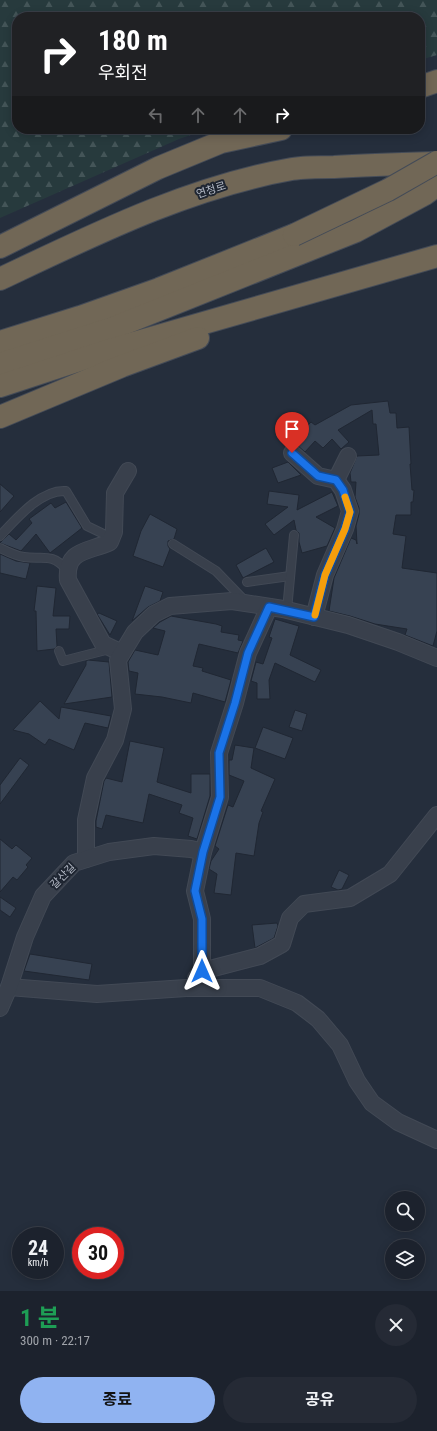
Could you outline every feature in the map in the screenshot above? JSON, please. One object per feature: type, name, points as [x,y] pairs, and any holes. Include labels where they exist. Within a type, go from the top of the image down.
[{"type":"highway","points":[[425,85],[437,81]]},
{"type":"highway","points":[[0,247],[158,168],[221,142],[258,134]]},
{"type":"highway","points":[[0,342],[80,317],[159,289],[294,235],[388,190],[437,162]]},
{"type":"highway","name":"연청로","points":[[0,279],[70,246],[160,207],[254,177],[294,169],[437,162]]},
{"type":"highway","points":[[0,257],[168,196],[254,177]]},
{"type":"highway","points":[[0,364],[113,328],[356,231],[425,194],[437,185]]},
{"type":"highway","points":[[0,386],[113,349],[437,256]]},
{"type":"highway","points":[[0,417],[122,366],[372,275]]},
{"type":"street","points":[[292,453],[318,476],[336,480],[343,490],[350,512],[345,529],[325,575],[314,617]]},
{"type":"street","points":[[336,480],[348,456]]},
{"type":"street","points":[[118,651],[103,644],[68,580],[67,570],[73,558],[82,552],[101,547],[110,542],[114,532],[115,493],[128,471]]},
{"type":"street","points":[[86,859],[86,820],[95,778],[116,740],[123,709],[118,651],[154,614],[170,606],[232,601],[287,610],[348,625],[437,658]]},
{"type":"street","points":[[202,971],[202,919],[195,891],[203,852],[220,797],[219,753],[235,703],[248,653],[269,607]]},
{"type":"street","points":[[186,988],[202,971],[260,956],[282,944],[290,918],[304,904],[350,898],[390,874],[437,815]]},
{"type":"street","name":"갈산길","points":[[0,1008],[9,987],[25,937],[43,896],[74,862],[109,852],[154,846],[191,849],[203,852]]},
{"type":"street","points":[[9,987],[97,994],[186,988],[260,988],[297,1003],[318,1019],[340,1045],[357,1081],[372,1103],[398,1122],[437,1140]]},
{"type":"lane","points":[[0,536],[31,506],[45,495],[57,490],[66,491],[87,526],[112,538]]},
{"type":"lane","points":[[287,610],[294,535]]},
{"type":"lane","points":[[173,544],[216,571],[247,604]]},
{"type":"lane","points":[[0,548],[23,557],[45,557],[59,561],[67,570]]},
{"type":"lane","points":[[247,582],[290,576]]},
{"type":"lane","points":[[59,651],[63,661],[118,651]]},
{"type":"green space","points":[[0,0],[437,0],[437,55],[425,59],[425,12],[12,12],[12,134],[194,134],[0,218]]},
{"type":"building","points":[[388,401],[390,413],[396,413],[397,428],[409,427],[412,490],[414,490],[413,502],[411,502],[411,515],[396,515],[393,534],[406,536],[402,568],[437,573],[437,631],[433,646],[405,635],[407,629],[375,624],[329,611],[334,578],[351,538],[356,540],[357,544],[356,526],[359,508],[355,497],[356,482],[351,482],[350,473],[357,456],[379,455],[376,424],[373,424],[372,410],[338,430],[349,442],[341,449],[332,439],[323,448],[315,441],[305,452],[298,446],[290,444],[311,422],[315,425],[351,405]]},
{"type":"building","points":[[288,462],[301,475],[278,483],[272,468]]},
{"type":"building","points":[[0,484],[14,496],[0,512]]},
{"type":"building","points":[[269,491],[299,495],[297,510],[332,492],[338,506],[316,517],[335,528],[327,546],[302,553],[299,542],[299,533],[296,530],[294,520],[274,535],[265,524],[288,507],[267,504]]},
{"type":"building","points":[[66,502],[82,528],[50,553],[36,534],[21,551],[0,543],[9,534],[16,540],[32,523],[29,519],[51,503],[55,508]]},
{"type":"building","points":[[150,514],[177,529],[174,539],[168,541],[168,546],[170,549],[163,567],[133,556],[141,531]]},
{"type":"building","points":[[266,548],[274,562],[243,578],[236,565]]},
{"type":"building","points":[[0,554],[16,561],[30,563],[26,579],[0,573]]},
{"type":"building","points":[[37,586],[56,588],[53,616],[70,616],[69,629],[56,629],[57,646],[54,649],[37,651],[36,611],[34,611]]},
{"type":"building","points":[[145,586],[163,592],[160,601],[148,607],[132,621]]},
{"type":"building","points":[[99,613],[117,621],[110,635],[97,614]]},
{"type":"building","points":[[171,616],[222,626],[221,632],[239,635],[238,640],[243,641],[238,653],[199,644],[193,666],[203,668],[202,671],[231,680],[225,702],[193,693],[191,703],[162,697],[135,694],[138,673],[129,671],[128,662],[135,650],[158,655],[165,631],[153,628]]},
{"type":"building","points":[[275,619],[299,626],[290,655],[321,670],[315,682],[275,663],[269,680],[270,699],[257,699],[257,683],[251,681],[256,662],[263,664],[272,638],[269,637]]},
{"type":"building","points":[[86,661],[109,662],[112,697],[64,704],[86,665]]},
{"type":"building","points":[[40,701],[59,719],[61,707],[111,716],[108,728],[85,723],[74,750],[49,739],[45,745],[29,734],[13,730]]},
{"type":"building","points":[[295,710],[307,714],[302,731],[289,727]]},
{"type":"building","points":[[263,727],[293,738],[285,759],[255,748]]},
{"type":"building","points":[[130,741],[164,748],[157,782],[191,793],[191,774],[210,774],[210,796],[197,839],[188,836],[193,818],[179,813],[182,805],[149,794],[143,823],[106,815],[102,829],[96,827],[104,781],[106,778],[122,782]]},
{"type":"building","points":[[235,745],[254,748],[251,768],[275,779],[261,811],[263,812],[259,823],[254,856],[236,853],[231,895],[214,893],[217,874],[209,869],[211,861],[219,849],[215,846],[228,805],[233,807],[244,781],[229,775],[229,760],[232,760]]},
{"type":"building","points":[[20,758],[29,765],[0,804],[0,785]]},
{"type":"building","points":[[0,839],[12,849],[16,845],[32,858],[26,865],[28,867],[17,880],[13,877],[0,892]]},
{"type":"building","points":[[339,870],[349,875],[342,889],[338,890],[331,887]]},
{"type":"building","points":[[0,897],[16,908],[10,917],[0,910]]},
{"type":"building","points":[[277,923],[278,926],[274,938],[255,948],[252,925]]},
{"type":"building","points":[[30,954],[92,964],[89,980],[24,971]]},
{"type":"slow traffic","points":[[315,615],[325,575],[345,529],[350,512],[345,497]]},
{"type":"route","points":[[202,971],[202,919],[195,891],[203,852],[220,797],[219,753],[235,703],[248,653],[269,607],[314,617],[325,575],[345,529],[350,512],[343,490],[336,480],[318,476],[292,453]]}]
